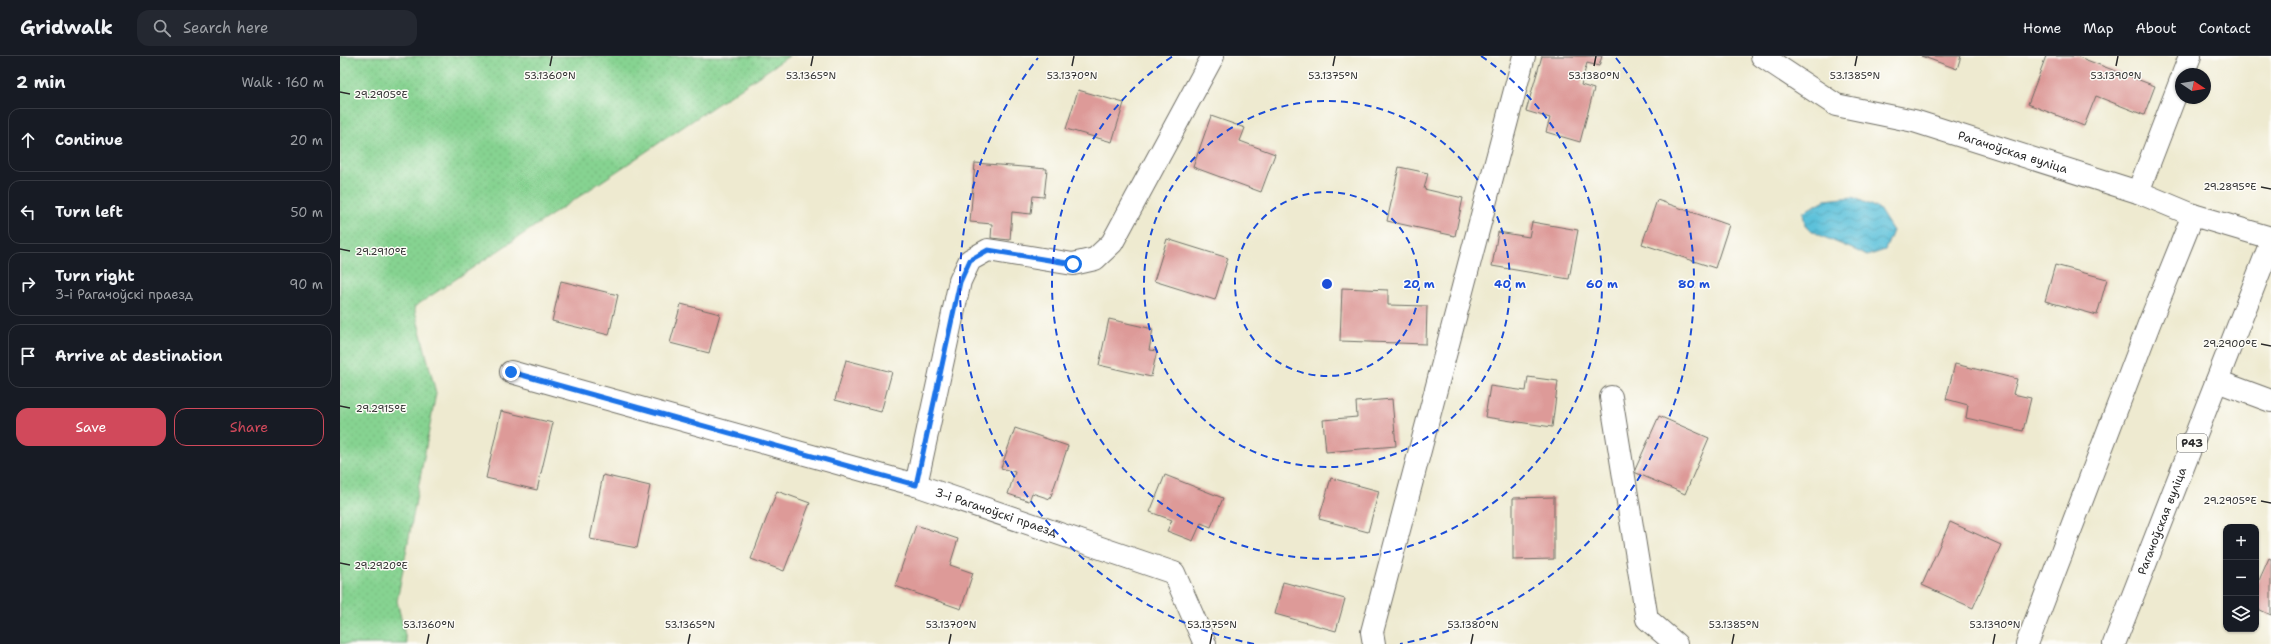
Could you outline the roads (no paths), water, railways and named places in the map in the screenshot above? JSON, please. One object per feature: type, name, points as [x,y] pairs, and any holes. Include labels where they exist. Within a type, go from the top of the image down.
[{"type":"street","points":[[916,485],[960,282],[970,260],[988,250],[1073,264],[1095,259],[1112,243],[1213,56]]},
{"type":"street","points":[[1374,644],[1372,632],[1524,56]]},
{"type":"street","name":"Рагачоўская вуліца","points":[[1762,56],[1836,106],[1914,121],[2138,192],[2193,215],[2271,238]]},
{"type":"street","points":[[2185,68],[2190,56]]},
{"type":"street","points":[[2138,192],[2175,96]]},
{"type":"street","points":[[2027,644],[2149,324],[2193,215]]},
{"type":"street","name":"Рагачоўская вуліца","points":[[2114,644],[2271,242]]},
{"type":"street","name":"3-і Рагачоўскі праезд","points":[[511,372],[916,485],[1174,573],[1205,644]]},
{"type":"street","points":[[2217,381],[2271,401]]},
{"type":"street","points":[[1611,397],[1647,619],[1676,644]]},
{"type":"water","points":[[1853,197],[1879,209],[1893,231],[1885,250],[1867,256],[1828,239],[1805,226],[1803,212],[1825,200]]}]
